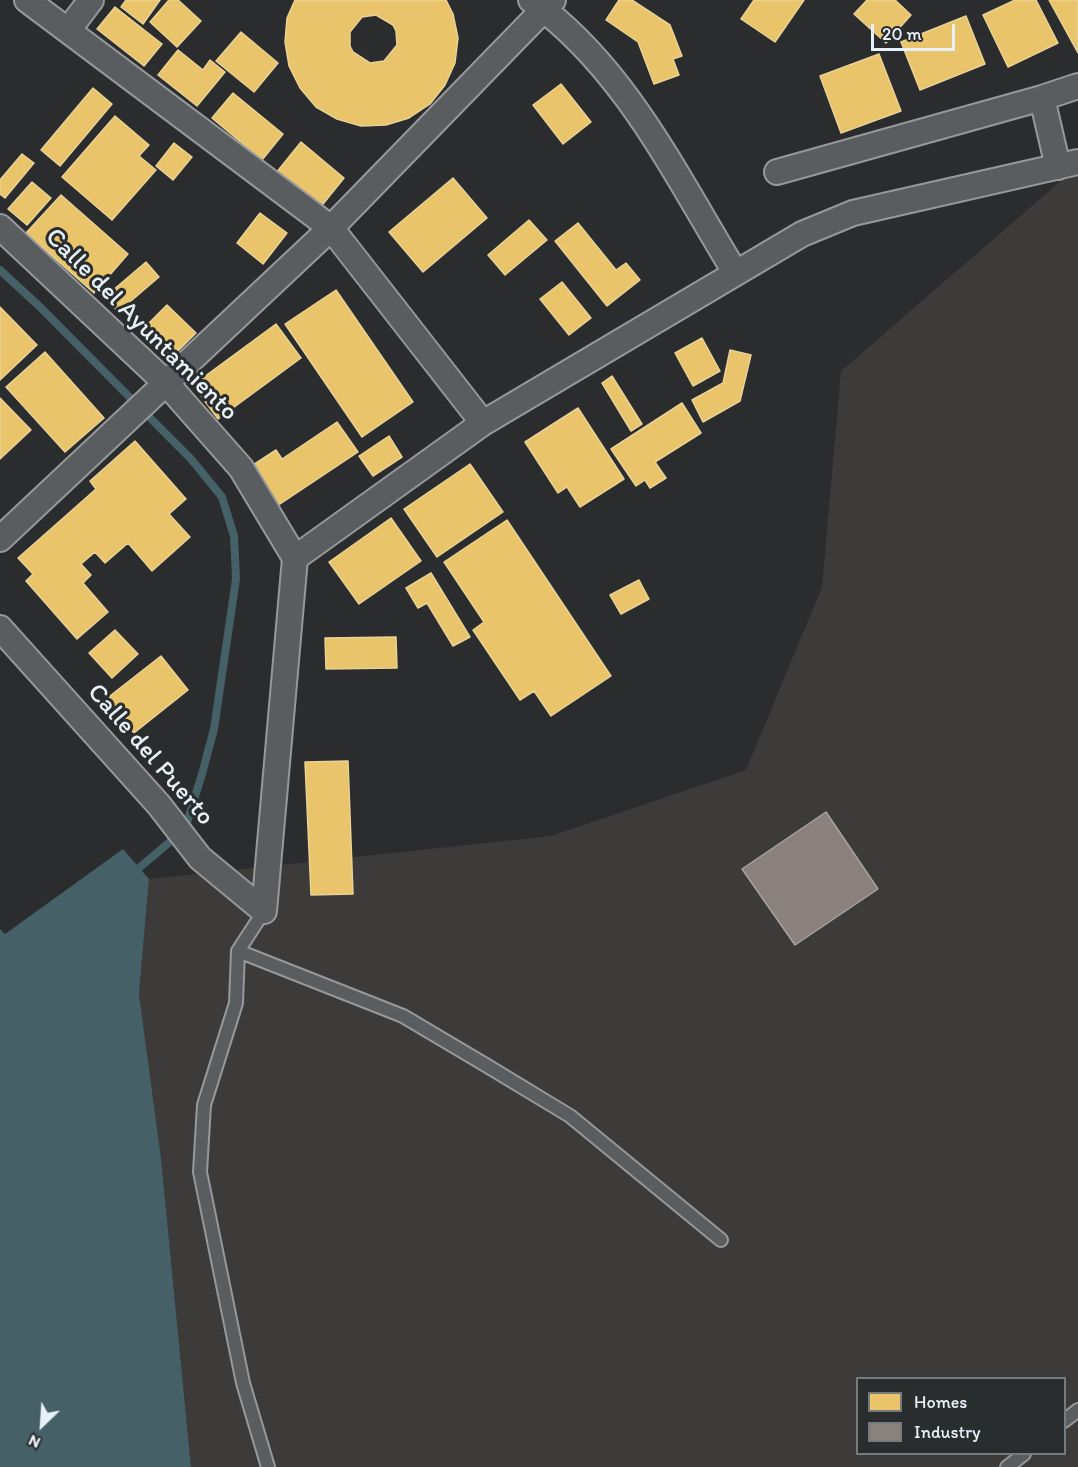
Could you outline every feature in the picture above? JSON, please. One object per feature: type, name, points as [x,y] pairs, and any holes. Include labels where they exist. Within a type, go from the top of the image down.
[{"type":"street","points":[[27,0],[69,29],[331,228],[483,423]]},
{"type":"street","points":[[69,29],[91,0]]},
{"type":"street","points":[[0,539],[331,228],[543,3],[628,96],[735,272]]},
{"type":"street","points":[[777,172],[1078,86]]},
{"type":"street","points":[[264,911],[295,558],[483,423],[802,234],[853,213],[1068,164],[1042,98]]},
{"type":"street","name":"Calle del Ayuntamiento","points":[[0,227],[160,390],[242,468],[295,558]]},
{"type":"street","name":"Calle del Puerto","points":[[0,628],[159,805],[200,858],[264,911]]},
{"type":"lane","points":[[264,911],[238,951],[236,1003],[204,1105],[200,1172],[243,1383],[268,1467]]},
{"type":"lane","points":[[238,951],[403,1016],[484,1064],[570,1116],[721,1240]]},
{"type":"lane","points":[[1066,1420],[1078,1410]]},
{"type":"lane","points":[[1007,1467],[1023,1455]]},
{"type":"shaded area","points":[[1078,166],[1078,1467],[191,1467],[161,1158],[139,994],[149,879],[551,836],[746,770],[822,587],[841,371]]},
{"type":"water","points":[[123,849],[149,879],[139,994],[161,1158],[191,1467],[0,1467],[0,929],[5,934]]},
{"type":"building: Homes","points":[[126,0],[160,0],[143,24],[121,7]]},
{"type":"building: Homes","points":[[169,0],[178,0],[201,21],[177,47],[150,22]]},
{"type":"building: Homes","points":[[295,0],[446,0],[453,14],[458,38],[455,63],[445,85],[430,104],[409,118],[386,125],[361,126],[337,119],[316,107],[300,88],[289,66],[285,42],[287,18]],"holes":[[[376,15],[393,25],[397,45],[384,61],[370,63],[353,52],[350,46],[350,32],[362,17]]]},
{"type":"building: Homes","points":[[619,0],[632,0],[670,25],[682,56],[673,59],[679,75],[654,84],[638,42],[606,20]]},
{"type":"building: Homes","points":[[754,0],[804,0],[775,42],[741,19]]},
{"type":"building: Homes","points":[[867,0],[895,0],[911,15],[886,43],[854,14]]},
{"type":"building: Homes","points":[[1015,0],[1036,0],[1058,43],[1008,67],[983,15]]},
{"type":"building: Homes","points":[[1049,0],[1078,0],[1078,53]]},
{"type":"building: Homes","points":[[115,7],[162,44],[144,66],[97,29]]},
{"type":"building: Homes","points":[[966,16],[985,64],[920,90],[901,42]]},
{"type":"building: Homes","points":[[241,32],[278,63],[254,92],[216,61]]},
{"type":"building: Homes","points":[[178,50],[203,70],[210,60],[225,72],[197,106],[158,75]]},
{"type":"building: Homes","points":[[879,54],[901,111],[841,133],[820,76]]},
{"type":"building: Homes","points":[[561,84],[591,122],[563,144],[533,105]]},
{"type":"building: Homes","points":[[93,88],[112,104],[60,166],[41,150]]},
{"type":"building: Homes","points":[[233,93],[283,134],[262,160],[212,118]]},
{"type":"building: Homes","points":[[115,116],[149,145],[139,156],[156,170],[112,220],[62,177]]},
{"type":"building: Homes","points":[[301,142],[344,178],[319,209],[276,173]]},
{"type":"building: Homes","points":[[174,143],[192,157],[173,180],[156,166]]},
{"type":"building: Homes","points":[[22,154],[34,163],[5,198],[0,194],[0,180]]},
{"type":"building: Homes","points":[[453,178],[487,218],[423,272],[389,232]]},
{"type":"building: Homes","points":[[32,182],[51,198],[27,225],[8,209]]},
{"type":"building: Homes","points":[[61,195],[128,254],[94,293],[26,233]]},
{"type":"building: Homes","points":[[260,213],[287,233],[263,264],[237,243]]},
{"type":"building: Homes","points":[[529,220],[547,240],[505,275],[488,255]]},
{"type":"building: Homes","points":[[578,223],[616,270],[626,263],[640,280],[607,306],[555,241]]},
{"type":"building: Homes","points":[[146,262],[159,277],[118,312],[105,297]]},
{"type":"building: Homes","points":[[562,282],[591,318],[569,335],[540,299]]},
{"type":"building: Homes","points":[[336,290],[413,402],[362,437],[285,324]]},
{"type":"building: Homes","points":[[167,305],[196,333],[169,360],[140,332]]},
{"type":"building: Homes","points":[[0,307],[37,345],[0,380]]},
{"type":"building: Homes","points":[[276,324],[301,358],[218,419],[193,385]]},
{"type":"building: Homes","points":[[702,338],[720,371],[693,386],[675,353]]},
{"type":"building: Homes","points":[[730,350],[751,355],[740,401],[703,422],[692,400],[723,383]]},
{"type":"building: Homes","points":[[45,352],[104,418],[65,452],[6,387]]},
{"type":"building: Homes","points":[[612,376],[642,424],[631,431],[602,383]]},
{"type":"building: Homes","points":[[0,398],[31,430],[0,459]]},
{"type":"building: Homes","points":[[682,403],[701,433],[655,462],[666,478],[650,488],[645,480],[636,486],[611,449]]},
{"type":"building: Homes","points":[[578,408],[624,479],[580,507],[567,487],[558,493],[525,442]]},
{"type":"building: Homes","points":[[337,422],[358,452],[277,506],[250,467],[276,450],[282,459]]},
{"type":"building: Homes","points":[[389,436],[402,457],[373,476],[359,456]]},
{"type":"building: Homes","points":[[135,441],[186,499],[169,514],[190,537],[152,571],[128,543],[105,563],[95,552],[81,564],[91,575],[83,583],[108,612],[77,639],[26,581],[33,574],[18,558],[96,489],[90,481]]},
{"type":"building: Homes","points":[[470,464],[503,512],[437,557],[404,509]]},
{"type":"building: Homes","points":[[391,518],[421,561],[359,604],[329,562]]},
{"type":"building: Homes","points":[[507,520],[611,676],[551,716],[534,691],[520,700],[473,630],[484,622],[444,562]]},
{"type":"building: Homes","points":[[431,573],[470,637],[453,646],[427,603],[418,608],[406,588]]},
{"type":"building: Homes","points":[[639,580],[649,599],[621,614],[610,595]]},
{"type":"building: Homes","points":[[115,630],[138,654],[112,678],[89,653]]},
{"type":"building: Homes","points":[[396,637],[397,668],[326,669],[325,638]]},
{"type":"building: Homes","points":[[161,656],[188,690],[134,733],[106,699]]},
{"type":"building: Homes","points":[[348,761],[353,894],[311,895],[305,762]]},
{"type":"building: Industry","points":[[826,812],[878,889],[795,945],[742,869]]},
{"type":"waterway","points":[[0,270],[39,306],[191,459],[222,497],[234,536],[236,579],[214,729],[202,774],[185,829],[139,868]]}]
